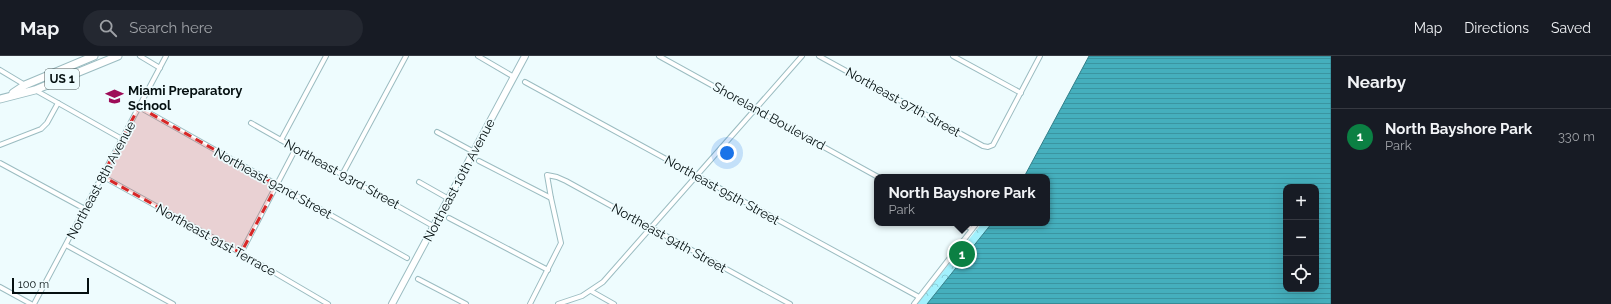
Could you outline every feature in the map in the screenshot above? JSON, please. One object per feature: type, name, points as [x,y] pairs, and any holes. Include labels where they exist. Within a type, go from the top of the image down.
[{"type":"main road","name":"US 1","points":[[2,98],[25,85],[94,56]]},
{"type":"main road","name":"US 1","points":[[2,98],[35,90],[118,56]]},
{"type":"street","points":[[140,56],[160,68]]},
{"type":"street","name":"Northeast 8th Avenue","points":[[34,304],[166,56]]},
{"type":"street","points":[[281,140],[326,56]]},
{"type":"street","points":[[342,175],[406,56]]},
{"type":"street","points":[[478,56],[514,76]]},
{"type":"street","name":"Northeast 10th Avenue","points":[[392,304],[525,56]]},
{"type":"street","name":"Shoreland Boulevard","points":[[659,56],[874,175]]},
{"type":"street","points":[[558,304],[573,300],[591,291],[613,272],[802,56]]},
{"type":"street","name":"Northeast 97th Street","points":[[819,56],[983,146],[988,147],[993,145],[1021,93]]},
{"type":"street","points":[[954,56],[1021,93],[1040,56]]},
{"type":"street","points":[[0,70],[25,85]]},
{"type":"street","name":"Northeast 95th Street","points":[[525,82],[919,297]]},
{"type":"street","points":[[35,90],[122,139]]},
{"type":"street","points":[[0,145],[41,129],[47,124],[58,103]]},
{"type":"street","name":"Northeast 92nd Street","points":[[139,107],[407,258]]},
{"type":"street","name":"Northeast 93rd Street","points":[[251,123],[433,226]]},
{"type":"street","points":[[437,132],[474,152]]},
{"type":"street","points":[[241,253],[296,148]]},
{"type":"street","points":[[480,161],[551,198],[561,243],[530,304]]},
{"type":"street","points":[[0,163],[85,209]]},
{"type":"street","name":"Northeast 94th Street","points":[[551,198],[547,175],[557,177],[790,304]]},
{"type":"street","name":"Northeast 91st Terrace","points":[[102,176],[241,253],[328,304]]},
{"type":"street","points":[[419,182],[449,198]]},
{"type":"street","points":[[449,218],[548,270]]},
{"type":"street","points":[[966,226],[972,229]]},
{"type":"street","points":[[914,304],[974,226]]},
{"type":"street","points":[[66,245],[173,304]]},
{"type":"street","points":[[418,279],[466,304]]},
{"type":"street","points":[[0,287],[31,304]]},
{"type":"street","points":[[591,291],[614,304]]},
{"type":"highlighted area","points":[[139,107],[277,185],[241,253],[102,176]]},
{"type":"green space","points":[[980,226],[990,226],[927,304],[917,304]]},
{"type":"shaded area","points":[[1089,56],[1331,56],[1331,304],[927,304],[990,226],[1050,226],[1050,174],[1026,174]]},
{"type":"place","name":"Miami Preparatory School","points":[[115,97]]},
{"type":"place","name":"North Bayshore Park","points":[[962,254]]}]
